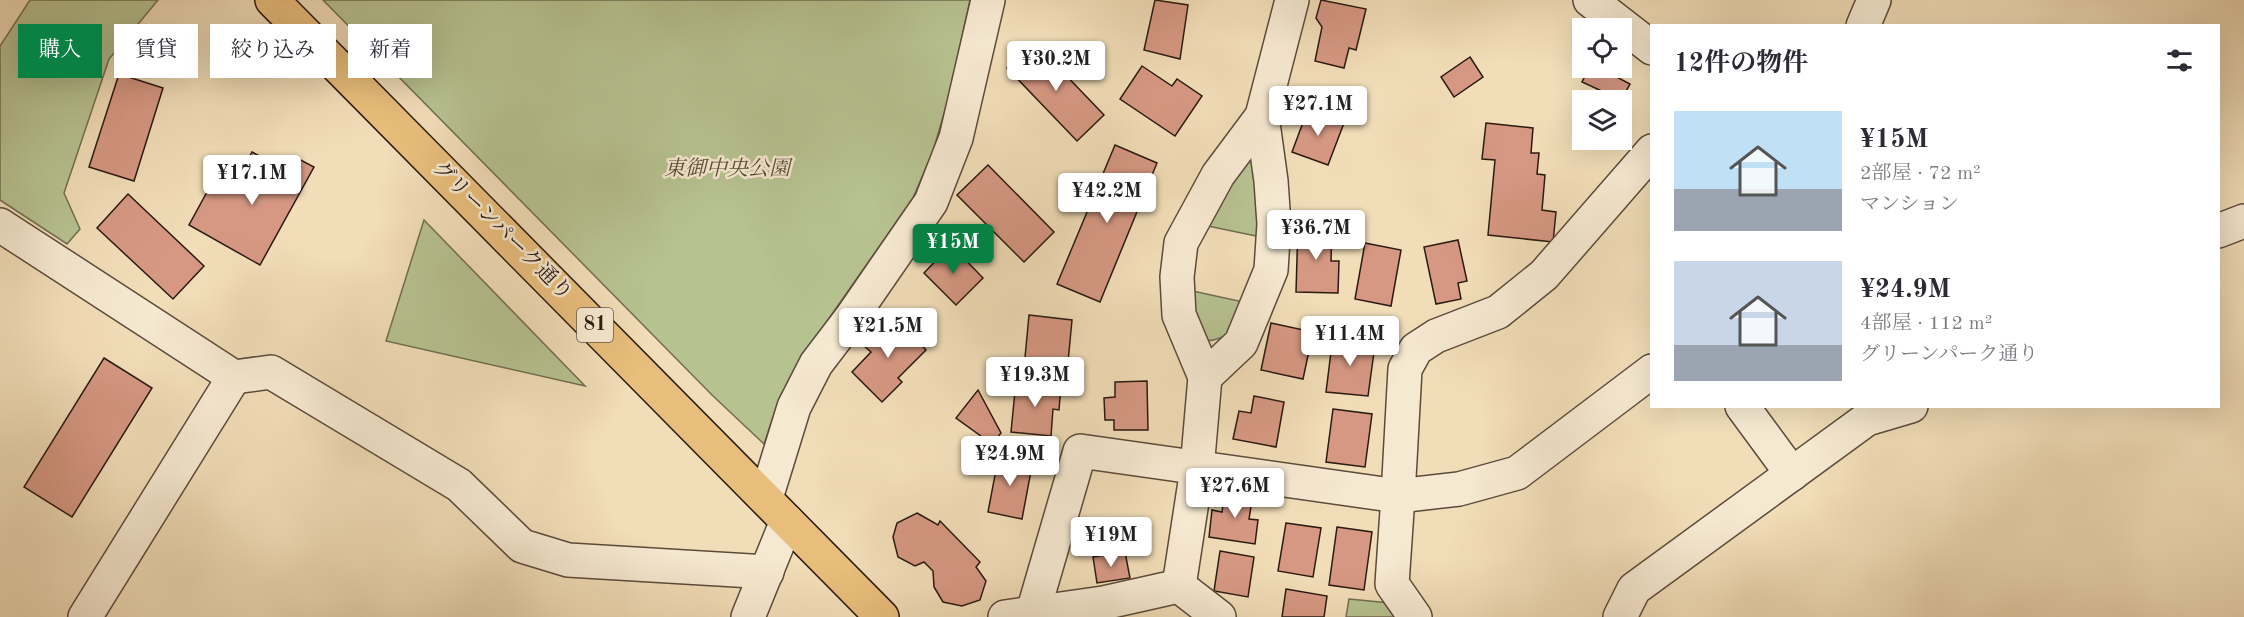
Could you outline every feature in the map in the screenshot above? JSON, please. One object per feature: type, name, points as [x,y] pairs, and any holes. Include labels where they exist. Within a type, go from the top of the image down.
[{"type":"main road","name":"グリーンパーク通り","points":[[272,0],[882,617]]},
{"type":"street","points":[[748,617],[767,573],[794,407],[816,364],[851,318],[931,202],[956,138],[988,0]]},
{"type":"street","points":[[1205,377],[1241,343],[1271,270],[1274,224],[1262,116],[1292,0]]},
{"type":"street","points":[[1590,0],[1650,46]]},
{"type":"street","points":[[1864,24],[1874,0]]},
{"type":"street","points":[[1179,586],[1197,469],[1205,377],[1179,315],[1177,277],[1181,243],[1218,175],[1262,116]]},
{"type":"street","points":[[1415,617],[1392,584],[1405,369],[1416,349],[1436,336],[1498,312],[1544,274],[1650,153]]},
{"type":"street","points":[[2220,230],[2244,221]]},
{"type":"street","points":[[0,225],[234,377],[272,372],[459,485],[522,546],[568,560],[767,573]]},
{"type":"street","points":[[1179,586],[1094,605],[1019,614],[1080,451],[1398,496],[1459,489],[1516,473],[1650,372]]},
{"type":"street","points":[[85,617],[234,377]]},
{"type":"street","points":[[1743,408],[1792,474]]},
{"type":"street","points":[[1620,617],[1634,589],[1867,419],[1904,408]]},
{"type":"street","points":[[1179,586],[1219,617]]},
{"type":"green space","points":[[30,0],[158,0],[138,24],[114,24],[114,53],[109,59],[64,193],[80,229],[67,244],[0,200],[0,46]]},
{"type":"green space","name":"東御中央公園","points":[[323,0],[970,0],[950,93],[933,151],[913,198],[809,347],[777,405],[764,444],[712,395],[400,78],[432,78],[432,24],[348,25]]},
{"type":"green space","points":[[1258,154],[1261,237],[1203,225],[1239,159]]},
{"type":"green space","points":[[424,220],[585,386],[386,341]]},
{"type":"green space","points":[[1188,290],[1248,303],[1232,330],[1221,338],[1205,341]]},
{"type":"green space","points":[[1349,599],[1390,603],[1401,617],[1346,617]]},
{"type":"building","points":[[1155,0],[1188,5],[1180,59],[1144,50]]},
{"type":"building","points":[[1321,0],[1366,9],[1356,50],[1349,48],[1344,68],[1315,61],[1322,27],[1316,18]]},
{"type":"building","points":[[1034,42],[1104,115],[1077,141],[1007,68]]},
{"type":"building","points":[[1470,57],[1483,77],[1454,97],[1441,77]]},
{"type":"building","points":[[1142,66],[1172,86],[1177,79],[1202,96],[1175,136],[1120,99]]},
{"type":"building","points":[[118,78],[132,78],[163,88],[134,181],[89,167]]},
{"type":"building","points":[[1584,78],[1619,78],[1630,84],[1627,90],[1599,90],[1582,82]]},
{"type":"building","points":[[1308,109],[1344,123],[1328,165],[1292,152]]},
{"type":"building","points":[[1486,123],[1533,128],[1531,153],[1539,153],[1537,174],[1545,175],[1542,210],[1556,212],[1553,242],[1488,235],[1495,160],[1482,159]]},
{"type":"building","points":[[1115,145],[1157,163],[1100,302],[1057,284]]},
{"type":"building","points":[[252,152],[285,170],[293,156],[314,167],[260,265],[189,225],[213,181],[230,191]]},
{"type":"building","points":[[988,165],[1054,232],[1024,262],[957,195]]},
{"type":"building","points":[[128,194],[204,266],[173,299],[97,228]]},
{"type":"building","points":[[1298,225],[1332,226],[1331,261],[1339,261],[1338,293],[1296,292]]},
{"type":"building","points":[[1458,240],[1467,281],[1458,283],[1461,299],[1436,304],[1424,247]]},
{"type":"building","points":[[1365,243],[1401,250],[1391,306],[1355,299]]},
{"type":"building","points":[[951,245],[983,278],[956,305],[924,273]]},
{"type":"building","points":[[1029,315],[1072,320],[1067,373],[1024,368]]},
{"type":"building","points":[[893,316],[926,350],[898,378],[902,382],[882,402],[852,372],[871,352],[864,346]]},
{"type":"building","points":[[1271,323],[1313,332],[1303,379],[1261,370]]},
{"type":"building","points":[[1333,336],[1366,340],[1365,351],[1374,352],[1368,396],[1326,392]]},
{"type":"building","points":[[104,358],[152,388],[72,517],[24,487]]},
{"type":"building","points":[[1016,381],[1061,385],[1059,410],[1053,409],[1051,436],[1011,432]]},
{"type":"building","points":[[1147,381],[1148,430],[1114,430],[1114,420],[1105,420],[1104,398],[1115,397],[1115,382]]},
{"type":"building","points":[[978,390],[1001,433],[992,444],[956,418]]},
{"type":"building","points":[[1254,396],[1284,402],[1276,447],[1233,439],[1239,411],[1251,413]]},
{"type":"building","points":[[1333,409],[1372,414],[1365,467],[1326,462]]},
{"type":"building","points":[[999,454],[1024,458],[1021,469],[1031,471],[1022,519],[988,512]]},
{"type":"building","points":[[1225,489],[1253,494],[1249,519],[1258,520],[1255,544],[1209,537],[1212,510],[1222,512]]},
{"type":"building","points":[[917,513],[938,525],[940,521],[980,562],[976,567],[986,581],[980,600],[962,606],[943,602],[934,587],[933,571],[924,562],[915,566],[898,557],[893,537],[897,523]]},
{"type":"building","points":[[1286,523],[1321,528],[1313,577],[1278,571]]},
{"type":"building","points":[[1337,527],[1372,532],[1364,590],[1329,585]]},
{"type":"building","points":[[1220,551],[1254,557],[1248,597],[1214,591]]},
{"type":"building","points":[[1125,552],[1130,578],[1097,583],[1093,557]]},
{"type":"building","points":[[1286,589],[1327,596],[1324,617],[1282,617]]}]
